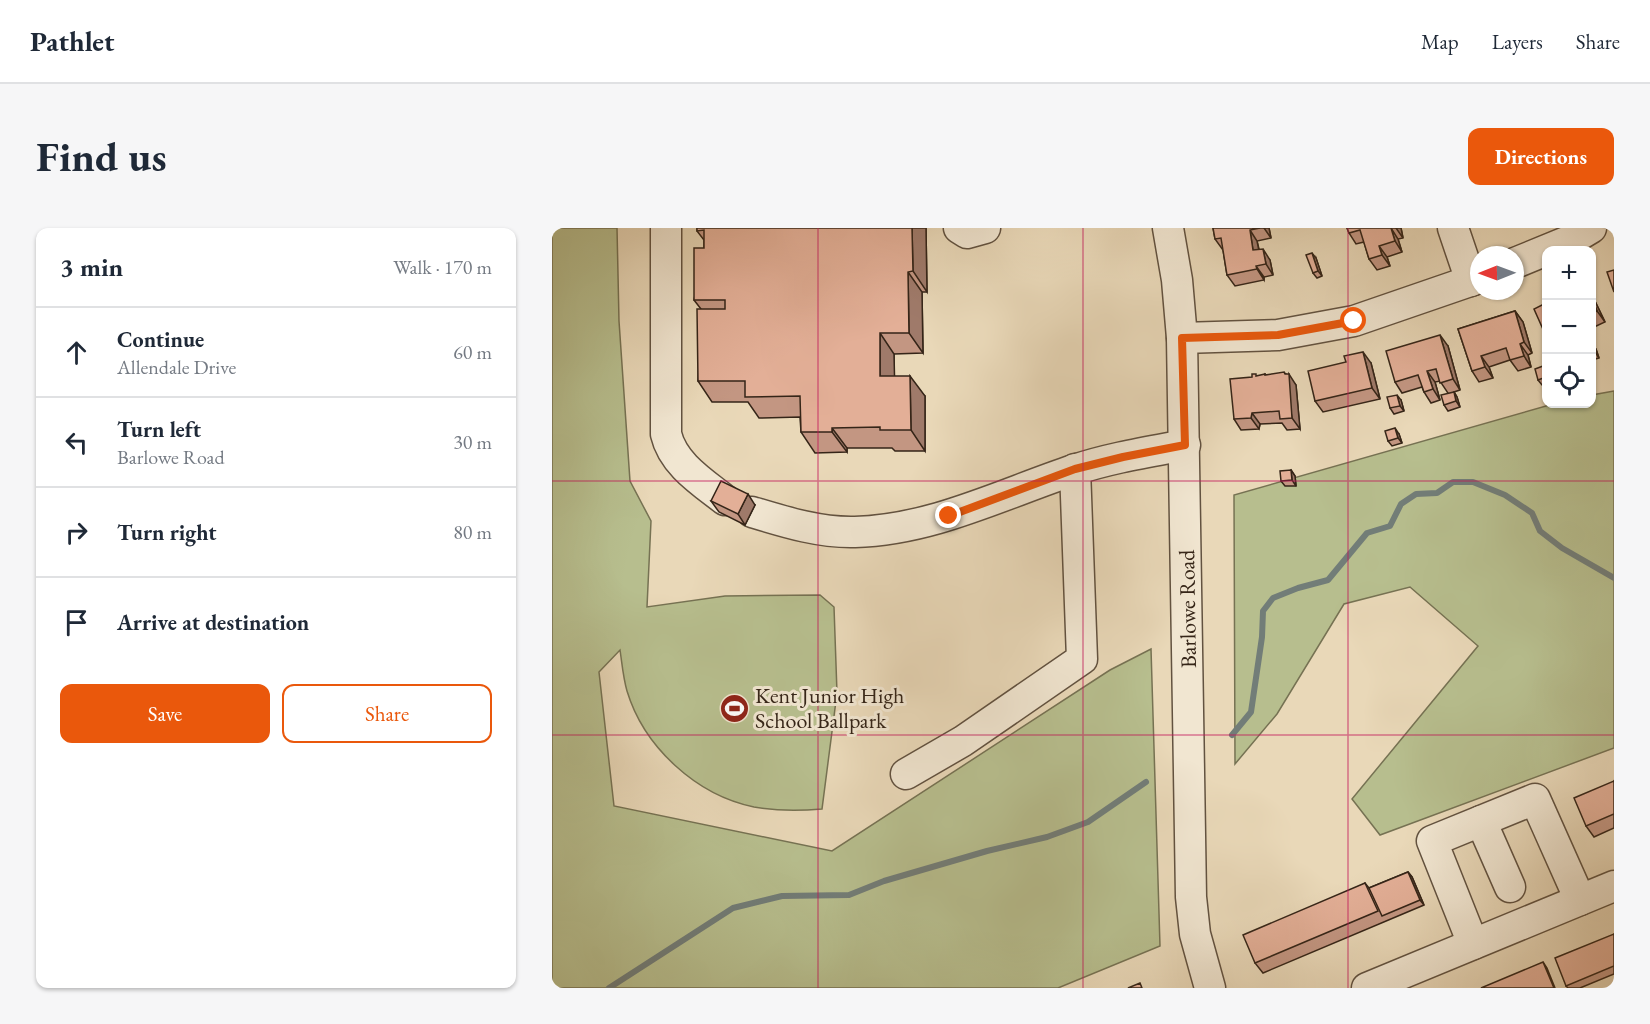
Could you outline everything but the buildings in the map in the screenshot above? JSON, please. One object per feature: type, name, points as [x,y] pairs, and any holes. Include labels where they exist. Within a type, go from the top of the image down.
[{"type":"street","points":[[666,228],[666,434],[676,456],[693,475],[724,500]]},
{"type":"street","points":[[959,228],[967,233],[985,228]]},
{"type":"street","name":"Barlowe Road","points":[[1168,228],[1177,280],[1182,338],[1191,897],[1195,934],[1210,988]]},
{"type":"street","points":[[1454,228],[1470,267]]},
{"type":"street","points":[[1524,259],[1571,240],[1591,228]]},
{"type":"street","points":[[1182,338],[1278,335],[1354,321],[1470,281]]},
{"type":"street","points":[[752,512],[825,530],[853,532],[882,530],[949,516],[1075,469],[1185,445]]},
{"type":"street","points":[[906,774],[963,741],[1082,659],[1075,469]]},
{"type":"street","points":[[1473,944],[1432,841],[1535,799],[1580,900]]},
{"type":"street","points":[[1481,821],[1510,887]]},
{"type":"street","points":[[1367,988],[1614,885]]},
{"type":"green space","points":[[552,228],[617,228],[619,321],[630,481],[651,521],[647,607],[725,596],[820,595],[834,607],[837,693],[822,809],[771,809],[733,801],[712,792],[675,766],[659,749],[635,712],[627,691],[620,650],[599,672],[614,806],[832,851],[1110,670],[1151,649],[1160,946],[1058,988],[552,988]]},
{"type":"green space","points":[[1614,391],[1614,748],[1380,835],[1352,799],[1478,646],[1410,587],[1344,604],[1277,714],[1235,764],[1234,495],[1542,407],[1596,408],[1596,394]]},
{"type":"waterway","points":[[1232,735],[1251,712],[1262,637],[1263,611],[1273,598],[1328,580],[1367,533],[1390,526],[1401,504],[1416,494],[1437,493],[1453,482],[1473,482],[1505,495],[1532,513],[1540,531],[1562,548],[1614,578]]},
{"type":"waterway","points":[[609,988],[733,908],[782,896],[849,895],[884,881],[987,851],[1047,837],[1088,822],[1146,782]]},
{"type":"place","name":"Kent Junior High School Ballpark","points":[[734,708]]},
{"type":"route","points":[[949,516],[1075,469],[1185,445],[1182,338],[1278,335],[1354,321]]}]
